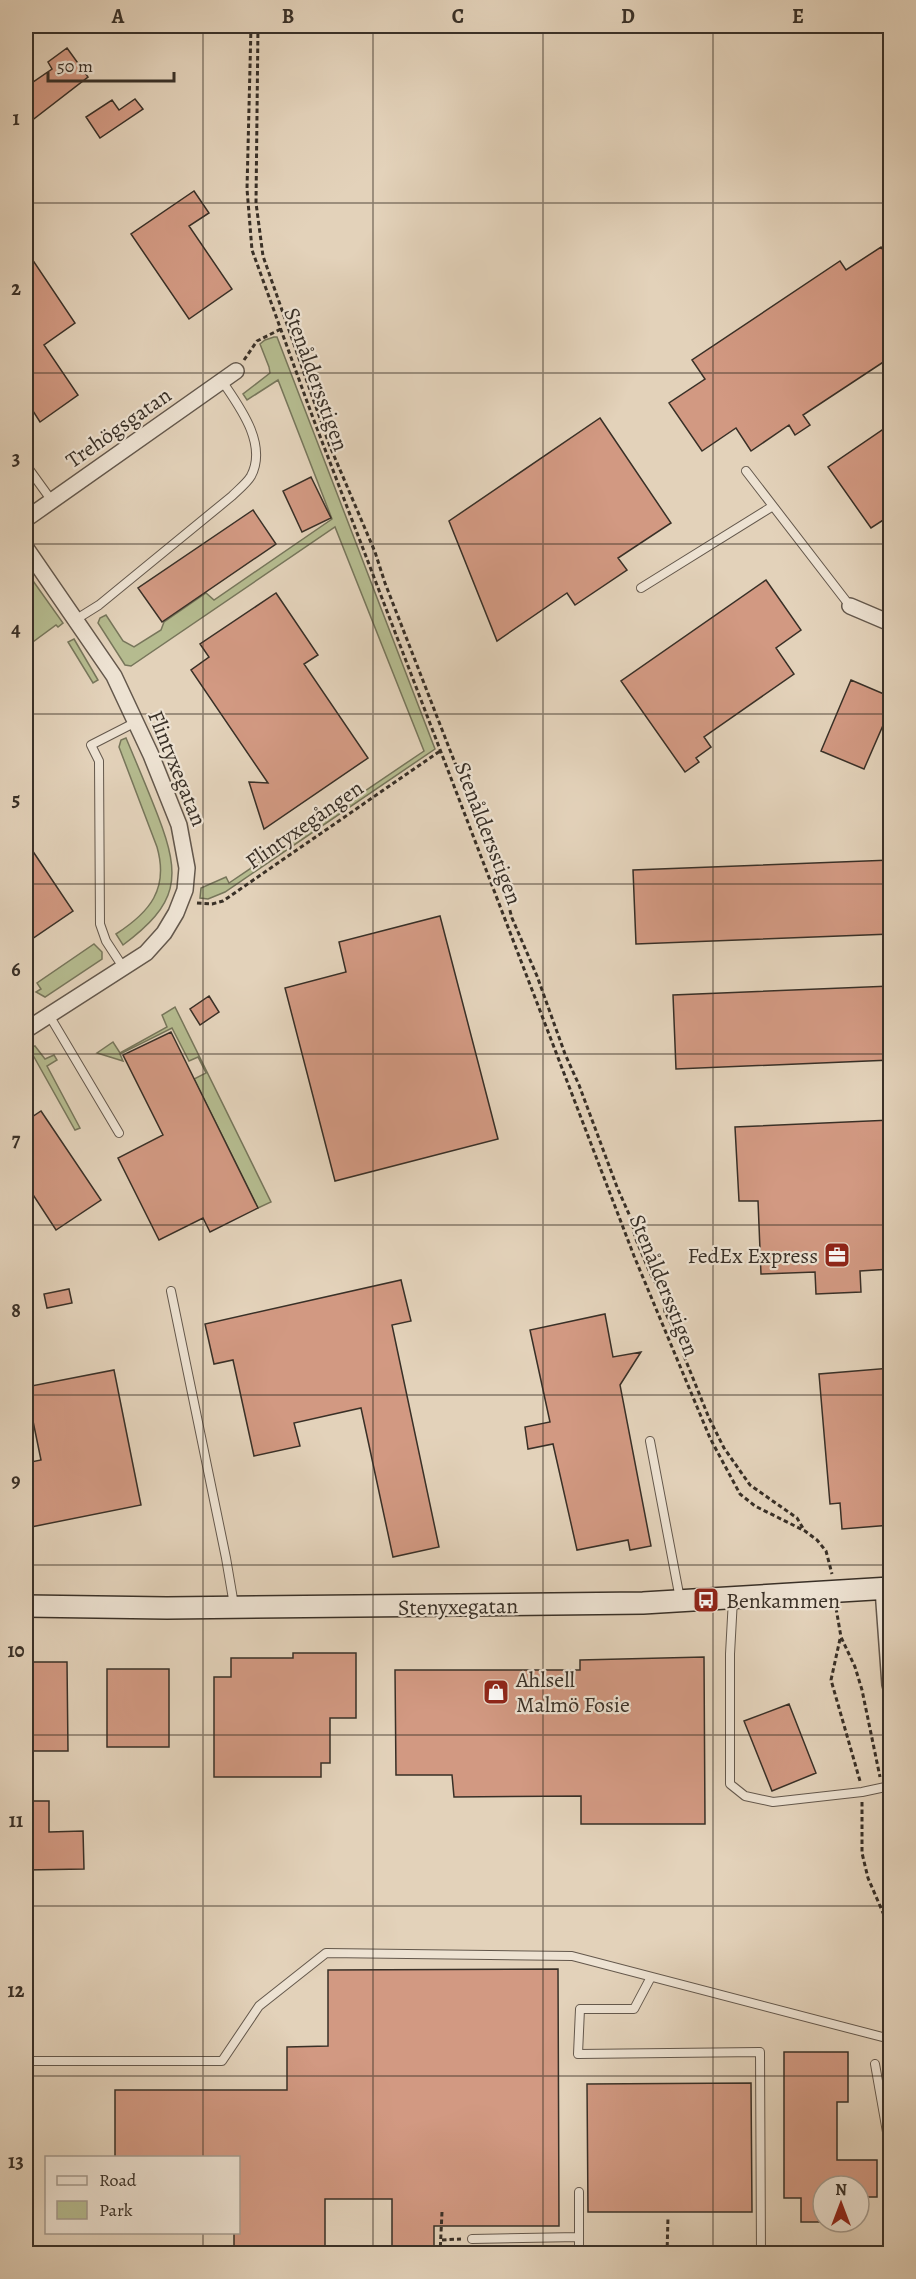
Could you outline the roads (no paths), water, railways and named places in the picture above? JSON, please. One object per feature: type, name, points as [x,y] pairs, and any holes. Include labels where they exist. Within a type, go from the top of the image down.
[{"type":"street","name":"Trehögsgatan","points":[[26,519],[236,371]]},
{"type":"street","name":"Flintyxegatan","points":[[26,548],[114,676],[179,825],[187,868],[185,890],[181,901],[164,933],[146,953],[26,1030]]},
{"type":"street","points":[[850,606],[891,623]]},
{"type":"street","points":[[887,1589],[891,1685]]},
{"type":"street","name":"Stenyxegatan","points":[[26,1606],[644,1604],[887,1589]]},
{"type":"lane","points":[[75,620],[99,605],[232,496],[251,476],[256,460],[254,439],[239,406],[222,381]]},
{"type":"lane","points":[[26,465],[52,501]]},
{"type":"lane","points":[[746,471],[850,606]]},
{"type":"lane","points":[[641,588],[773,506]]},
{"type":"lane","points":[[123,967],[106,941],[100,924],[99,761],[91,745],[136,722]]},
{"type":"lane","points":[[49,1015],[119,1133]]},
{"type":"lane","points":[[171,1292],[234,1607]]},
{"type":"lane","points":[[650,1441],[681,1601]]},
{"type":"lane","points":[[733,1598],[730,1784],[745,1796],[773,1802],[886,1787]]},
{"type":"lane","points":[[26,2061],[222,2061],[259,2006],[326,1953],[572,1956],[891,2039]]},
{"type":"lane","points":[[651,1977],[634,2009],[580,2009],[578,2054],[760,2052],[761,2253]]},
{"type":"lane","points":[[876,2064],[891,2149]]},
{"type":"lane","points":[[579,2192],[579,2253]]},
{"type":"lane","points":[[472,2238],[579,2237]]},
{"type":"place","name":"FedEx Express","points":[[837,1255]]},
{"type":"place","name":"Benkammen","points":[[706,1600]]},
{"type":"place","name":"Ahlsell Malmö Fosie","points":[[496,1692]]}]
